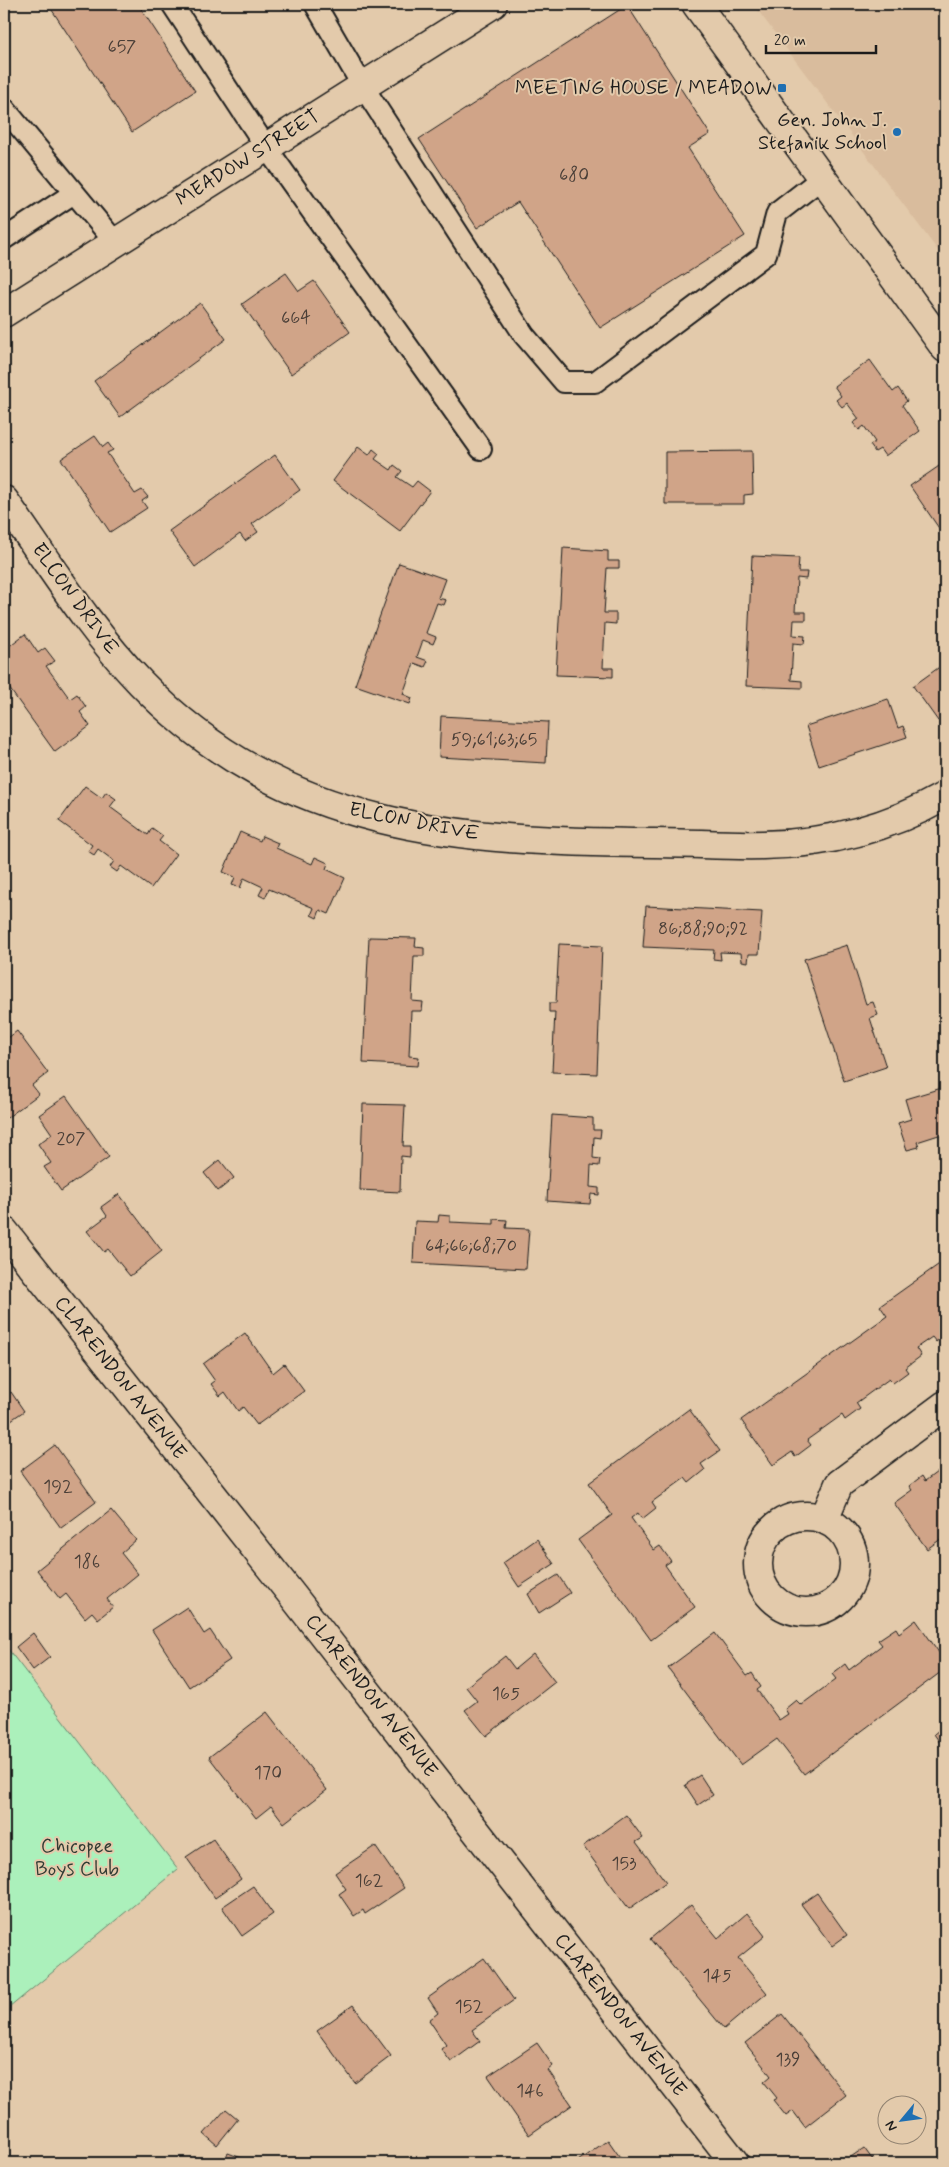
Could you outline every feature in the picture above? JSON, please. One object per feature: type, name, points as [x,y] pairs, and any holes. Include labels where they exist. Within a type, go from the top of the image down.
[{"type":"street","name":"MEADOW STREET","points":[[4,313],[491,4]]},
{"type":"street","points":[[696,4],[945,348]]},
{"type":"street","name":"ELCON DRIVE","points":[[4,500],[93,627],[121,661],[164,706],[204,739],[253,770],[324,803],[400,824],[498,838],[572,842],[763,845],[803,843],[885,824],[945,796]]},
{"type":"street","name":"CLARENDON AVENUE","points":[[4,1232],[267,1564],[735,2163]]},
{"type":"street","points":[[824,1519],[839,1484],[945,1405]]},
{"type":"lane","points":[[172,4],[266,147],[481,449]]},
{"type":"lane","points":[[315,4],[362,85],[524,335],[564,382],[595,382],[766,254],[777,212],[822,178]]},
{"type":"lane","points":[[4,108],[115,242]]},
{"type":"lane","points":[[4,239],[74,193]]},
{"type":"shaded area","name":"Gen. John J. Stefanik School","points":[[753,4],[945,4],[945,260]]},
{"type":"green space","name":"Chicopee Boys Club","points":[[4,1644],[178,1869],[4,2012]]},
{"type":"building","points":[[48,4],[138,4],[195,91],[132,132]]},
{"type":"building","points":[[627,5],[710,134],[688,148],[745,236],[600,328],[518,202],[477,228],[419,139]]},
{"type":"building","points":[[286,273],[299,291],[314,281],[350,332],[291,374],[242,304]]},
{"type":"building","points":[[200,303],[226,339],[120,417],[94,381]]},
{"type":"building","points":[[870,360],[893,392],[898,388],[907,401],[902,405],[920,431],[885,456],[880,449],[875,452],[870,445],[875,442],[864,426],[859,430],[853,423],[859,419],[847,403],[842,407],[836,400],[841,396],[834,386]]},
{"type":"building","points":[[95,436],[103,447],[108,443],[113,450],[107,453],[135,494],[142,490],[148,497],[142,501],[147,508],[110,532],[61,459]]},
{"type":"building","points":[[358,447],[369,455],[373,449],[379,454],[375,459],[391,470],[394,465],[402,471],[397,477],[412,487],[417,481],[430,491],[400,531],[333,481]]},
{"type":"building","points":[[752,451],[753,494],[744,495],[744,504],[665,504],[665,452]]},
{"type":"building","points":[[275,455],[300,490],[252,524],[258,532],[245,541],[240,534],[195,567],[169,531]]},
{"type":"building","points":[[945,462],[945,537],[910,486]]},
{"type":"building","points":[[563,548],[608,551],[608,561],[619,561],[619,568],[607,568],[604,613],[616,613],[616,624],[605,623],[603,668],[613,668],[613,677],[556,675]]},
{"type":"building","points":[[752,556],[799,558],[798,572],[807,572],[806,579],[797,578],[795,612],[806,612],[806,620],[794,620],[793,635],[805,636],[804,644],[793,643],[791,680],[802,681],[802,688],[746,686]]},
{"type":"building","points":[[399,563],[445,579],[438,598],[446,600],[444,605],[437,603],[426,633],[436,637],[433,644],[423,640],[417,657],[428,661],[425,667],[414,663],[403,694],[412,698],[410,704],[355,685]]},
{"type":"building","points":[[25,634],[38,653],[45,648],[55,661],[46,666],[70,699],[77,694],[86,707],[80,712],[90,726],[55,752],[4,681],[4,650]]},
{"type":"building","points":[[945,663],[945,716],[938,721],[913,686]]},
{"type":"building","points":[[888,699],[898,728],[903,726],[907,737],[819,766],[806,726]]},
{"type":"building","points":[[441,716],[548,722],[546,763],[439,757]]},
{"type":"building","points":[[85,786],[102,798],[106,792],[116,799],[110,807],[148,835],[152,828],[163,836],[159,841],[176,854],[151,888],[121,866],[117,872],[110,867],[114,861],[98,849],[94,855],[88,851],[92,845],[59,821]]},
{"type":"building","points":[[240,832],[260,841],[262,836],[278,843],[276,848],[312,864],[315,857],[328,863],[326,869],[345,878],[329,914],[320,910],[317,918],[311,915],[314,908],[269,889],[265,898],[259,895],[263,887],[244,878],[240,888],[232,885],[235,877],[223,872]]},
{"type":"building","points":[[646,906],[762,912],[759,954],[749,954],[748,962],[742,961],[741,953],[720,952],[721,960],[713,959],[714,950],[643,947]]},
{"type":"building","points":[[369,937],[416,938],[415,947],[424,948],[424,956],[414,956],[412,1001],[423,1002],[422,1011],[411,1011],[409,1056],[419,1057],[418,1066],[363,1063]]},
{"type":"building","points":[[559,944],[602,946],[597,1074],[552,1072],[555,1012],[549,1012],[549,1003],[556,1003]]},
{"type":"building","points":[[847,945],[866,1004],[873,1002],[878,1015],[870,1018],[886,1067],[844,1081],[804,959]]},
{"type":"building","points":[[17,1031],[48,1073],[32,1085],[39,1094],[4,1120],[4,1041]]},
{"type":"building","points":[[945,1087],[945,1133],[917,1142],[919,1147],[907,1150],[898,1123],[911,1119],[905,1099]]},
{"type":"building","points":[[66,1096],[109,1157],[61,1191],[44,1167],[51,1163],[38,1144],[52,1134],[39,1115]]},
{"type":"building","points":[[363,1104],[405,1105],[403,1146],[410,1146],[410,1157],[401,1156],[400,1192],[360,1190]]},
{"type":"building","points":[[552,1115],[593,1118],[593,1130],[601,1130],[600,1138],[594,1137],[593,1158],[600,1159],[599,1166],[591,1165],[590,1187],[599,1188],[599,1195],[591,1194],[590,1204],[547,1201]]},
{"type":"building","points":[[220,1160],[234,1178],[218,1191],[204,1173]]},
{"type":"building","points":[[119,1194],[162,1251],[130,1276],[108,1249],[104,1252],[87,1231],[107,1216],[101,1207]]},
{"type":"building","points":[[439,1215],[450,1216],[450,1222],[494,1224],[494,1219],[507,1220],[506,1228],[529,1229],[526,1269],[413,1263],[415,1221],[438,1222]]},
{"type":"building","points":[[945,1260],[945,1335],[936,1342],[932,1337],[916,1348],[921,1356],[905,1368],[908,1372],[893,1383],[889,1379],[856,1403],[860,1409],[845,1420],[842,1415],[807,1440],[811,1445],[795,1457],[792,1452],[773,1465],[741,1420],[887,1316],[880,1306]]},
{"type":"building","points":[[245,1333],[273,1373],[284,1364],[304,1391],[257,1425],[243,1407],[238,1411],[225,1392],[220,1396],[211,1384],[215,1381],[203,1364]]},
{"type":"building","points":[[11,1392],[24,1411],[4,1425],[4,1397]]},
{"type":"building","points":[[689,1409],[720,1451],[701,1464],[705,1470],[689,1483],[685,1478],[652,1502],[656,1508],[642,1519],[638,1513],[631,1518],[654,1550],[660,1546],[671,1561],[665,1565],[695,1607],[651,1640],[578,1540],[612,1515],[589,1483]]},
{"type":"building","points":[[55,1445],[96,1502],[61,1528],[20,1471]]},
{"type":"building","points":[[945,1466],[945,1536],[927,1549],[894,1503],[912,1490],[909,1486],[922,1476],[925,1481]]},
{"type":"building","points":[[111,1510],[136,1540],[121,1553],[138,1574],[107,1599],[113,1607],[98,1619],[92,1612],[85,1618],[66,1594],[60,1599],[37,1570]]},
{"type":"building","points":[[537,1539],[554,1564],[519,1587],[503,1563]]},
{"type":"building","points":[[558,1575],[570,1593],[539,1613],[528,1594]]},
{"type":"building","points":[[187,1607],[204,1634],[210,1630],[230,1660],[189,1687],[152,1630]]},
{"type":"building","points":[[916,1620],[945,1661],[945,1669],[804,1774],[777,1739],[741,1765],[668,1668],[715,1633],[747,1676],[752,1673],[761,1687],[757,1690],[779,1720],[788,1714],[785,1709],[796,1700],[801,1705],[836,1679],[832,1674],[845,1664],[849,1670],[882,1645],[878,1640],[896,1628],[899,1633]]},
{"type":"building","points":[[33,1633],[50,1657],[33,1670],[16,1647]]},
{"type":"building","points":[[533,1654],[555,1682],[486,1736],[465,1710],[477,1701],[466,1687],[505,1656],[515,1669]]},
{"type":"building","points":[[267,1712],[327,1790],[284,1823],[271,1806],[256,1818],[209,1757]]},
{"type":"building","points":[[945,1725],[945,1750],[934,1734]]},
{"type":"building","points":[[700,1775],[713,1795],[698,1805],[685,1785]]},
{"type":"building","points":[[626,1815],[643,1838],[636,1842],[666,1882],[629,1909],[583,1846]]},
{"type":"building","points":[[213,1839],[241,1879],[215,1898],[186,1857]]},
{"type":"building","points":[[375,1846],[404,1888],[365,1914],[363,1910],[354,1916],[339,1894],[346,1889],[335,1873]]},
{"type":"building","points":[[253,1886],[273,1914],[242,1936],[222,1907]]},
{"type":"building","points":[[817,1893],[847,1935],[832,1946],[801,1904]]},
{"type":"building","points":[[691,1905],[718,1938],[747,1913],[765,1936],[738,1958],[767,1993],[724,2029],[650,1939]]},
{"type":"building","points":[[484,1958],[514,2000],[472,2030],[480,2041],[451,2062],[441,2049],[446,2045],[429,2020],[438,2013],[428,1998]]},
{"type":"building","points":[[353,2005],[391,2056],[355,2083],[317,2031]]},
{"type":"building","points":[[782,2014],[846,2095],[805,2127],[793,2111],[786,2116],[773,2100],[777,2098],[764,2082],[771,2076],[745,2043]]},
{"type":"building","points":[[537,2043],[553,2066],[548,2070],[572,2105],[529,2135],[488,2076]]},
{"type":"building","points":[[226,2109],[238,2119],[217,2145],[204,2134]]},
{"type":"building","points":[[608,2140],[624,2163],[575,2163]]},
{"type":"building","points":[[864,2148],[875,2163],[842,2163]]},
{"type":"building","points":[[228,2153],[255,2163],[224,2163]]},
{"type":"place","name":"MEETING HOUSE / MEADOW","points":[[782,88]]},
{"type":"place","name":"Gen. John J. Stefanik School","points":[[897,132]]}]
